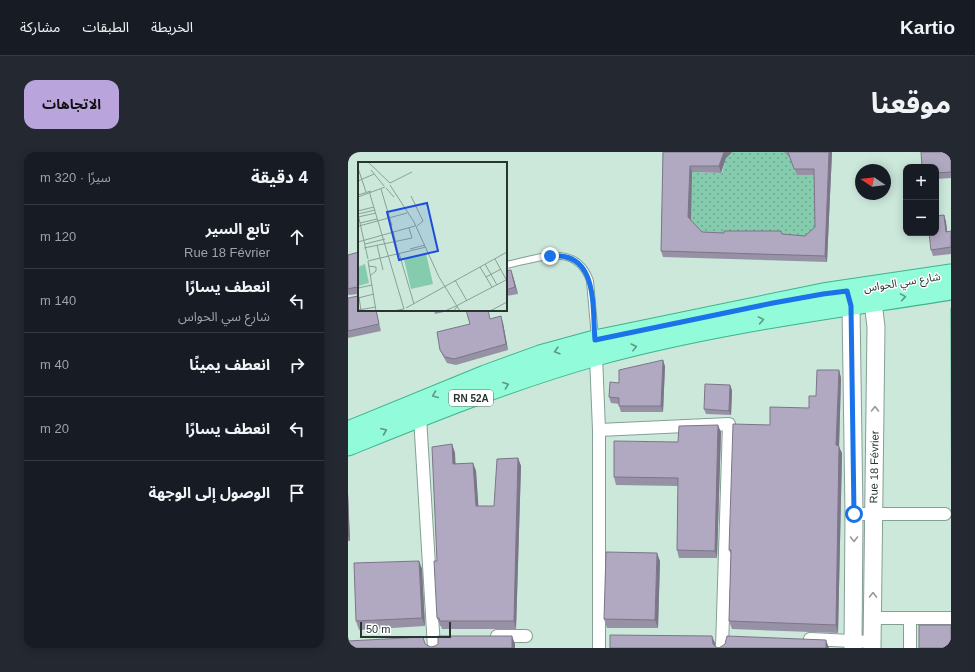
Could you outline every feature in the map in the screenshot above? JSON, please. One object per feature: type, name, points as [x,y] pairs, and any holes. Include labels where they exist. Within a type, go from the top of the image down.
[{"type":"main road","name":"شارع سي الحواس","points":[[595,348],[826,309],[849,298],[951,274]]},
{"type":"main road","name":"شارع سي الحواس","points":[[871,294],[951,290]]},
{"type":"main road","name":"RN 52A","points":[[348,446],[420,417],[516,382],[595,348]]},
{"type":"main road","name":"RN 52A","points":[[348,431],[485,375],[540,356],[595,348]]},
{"type":"street","name":"Rue 18 Février","points":[[871,294],[876,327],[872,645]]},
{"type":"street","name":"Rue 18 Février","points":[[849,298],[854,514],[853,644]]},
{"type":"street","points":[[595,348],[599,430],[599,648]]},
{"type":"street","points":[[418,638],[436,641],[420,417]]},
{"type":"street","points":[[599,430],[729,424],[719,640],[737,636]]},
{"type":"street","points":[[854,514],[945,514]]},
{"type":"street","points":[[872,618],[951,618]]},
{"type":"street","points":[[910,618],[910,648]]},
{"type":"street","points":[[599,635],[614,635]]},
{"type":"street","points":[[488,636],[526,636]]},
{"type":"street","points":[[799,639],[872,645]]},
{"type":"lane","points":[[507,265],[557,255],[565,256],[578,262],[587,274],[590,281],[595,348]]},
{"type":"green space","points":[[731,152],[785,152],[816,175],[817,233],[807,242],[704,238],[691,223],[692,172],[722,173],[726,158]]},
{"type":"green space","points":[[950,308],[951,308],[951,487]]},
{"type":"building","points":[[663,152],[724,152],[719,166],[690,166],[688,217],[702,232],[724,233],[724,231],[781,231],[782,234],[805,236],[815,227],[814,169],[794,169],[788,152],[829,152],[825,256],[661,251]]},
{"type":"building","points":[[921,152],[951,152],[951,172],[939,173],[939,164],[922,164]]},
{"type":"building","points":[[944,215],[946,232],[951,231],[951,247],[931,250],[929,236],[939,236],[939,216]]},
{"type":"building","points":[[358,252],[358,288],[356,287],[348,289],[348,255]]},
{"type":"building","points":[[511,270],[515,287],[507,290],[507,271]]},
{"type":"building","points":[[358,296],[358,311],[376,311],[379,324],[348,331],[348,298]]},
{"type":"building","points":[[466,311],[488,311],[490,319],[501,316],[506,344],[454,359],[445,357],[440,350],[437,332],[470,324]]},
{"type":"building","points":[[663,360],[661,406],[619,406],[619,398],[609,397],[610,382],[619,383],[619,370]]},
{"type":"building","points":[[817,370],[839,370],[836,445],[839,446],[836,625],[729,621],[731,550],[729,550],[733,424],[770,425],[770,407],[809,408],[809,396],[816,396]]},
{"type":"building","points":[[705,384],[730,385],[729,411],[704,409]]},
{"type":"building","points":[[718,425],[715,551],[677,550],[678,478],[614,477],[614,441],[678,442],[679,426]]},
{"type":"building","points":[[452,444],[453,464],[473,463],[476,506],[494,506],[497,459],[518,458],[514,621],[440,621],[439,618],[437,618],[434,561],[437,561],[432,447]]},
{"type":"building","points":[[606,552],[657,553],[655,620],[604,619]]},
{"type":"building","points":[[419,561],[422,618],[356,621],[354,563]]},
{"type":"building","points":[[919,625],[951,625],[951,648],[919,648]]},
{"type":"building","points":[[610,635],[712,636],[713,644],[719,648],[610,648]]},
{"type":"building","points":[[438,636],[512,636],[512,648],[348,648],[348,641],[423,637],[425,644],[431,647],[438,644]]},
{"type":"building","points":[[727,636],[826,640],[826,648],[719,648],[725,644]]},
{"type":"route","points":[[550,256],[557,255],[572,258],[578,262],[587,274],[591,288],[595,340],[773,303],[847,291],[851,306],[854,514]]}]
